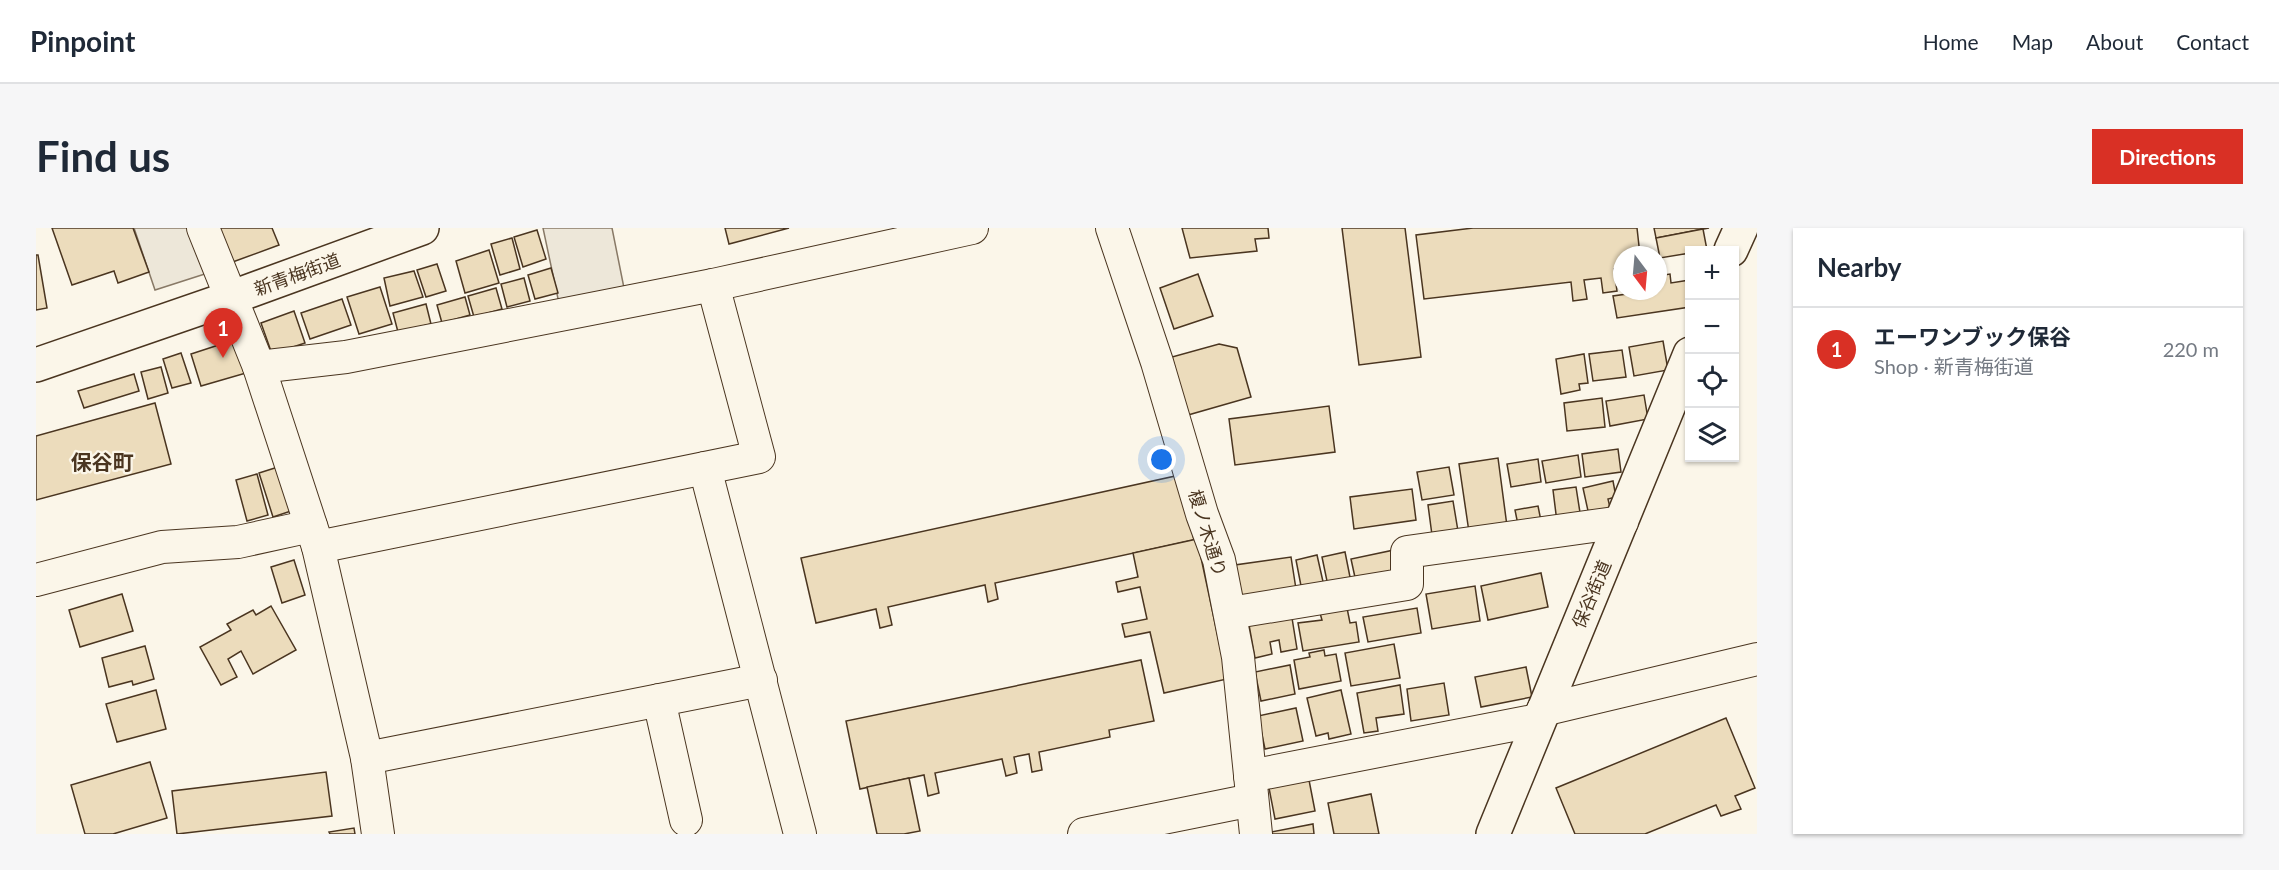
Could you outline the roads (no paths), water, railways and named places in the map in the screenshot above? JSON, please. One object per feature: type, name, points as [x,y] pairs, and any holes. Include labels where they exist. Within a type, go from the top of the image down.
[{"type":"main road","name":"新青梅街道","points":[[36,365],[422,228]]},
{"type":"main road","points":[[1733,246],[1741,228]]},
{"type":"main road","name":"保谷街道","points":[[1493,834],[1685,364]]},
{"type":"street","points":[[203,228],[259,368],[315,537],[367,758],[378,834]]},
{"type":"street","points":[[259,368],[346,357],[712,285],[972,228]]},
{"type":"street","name":"榎ノ木通り","points":[[1112,228],[1157,362],[1202,514],[1219,560],[1238,657],[1256,834]]},
{"type":"street","points":[[36,580],[162,547],[315,537],[759,457],[712,285]]},
{"type":"street","points":[[705,468],[800,834]]},
{"type":"street","points":[[1230,613],[1407,584],[1407,552],[1622,522]]},
{"type":"street","points":[[1084,834],[1251,788],[1757,659]]},
{"type":"street","points":[[367,758],[761,680]]},
{"type":"street","points":[[659,700],[686,820]]},
{"type":"place","name":"エーワンブック保谷","points":[[223,358]]},
{"type":"district","name":"保谷町","points":[[102,461]]}]
